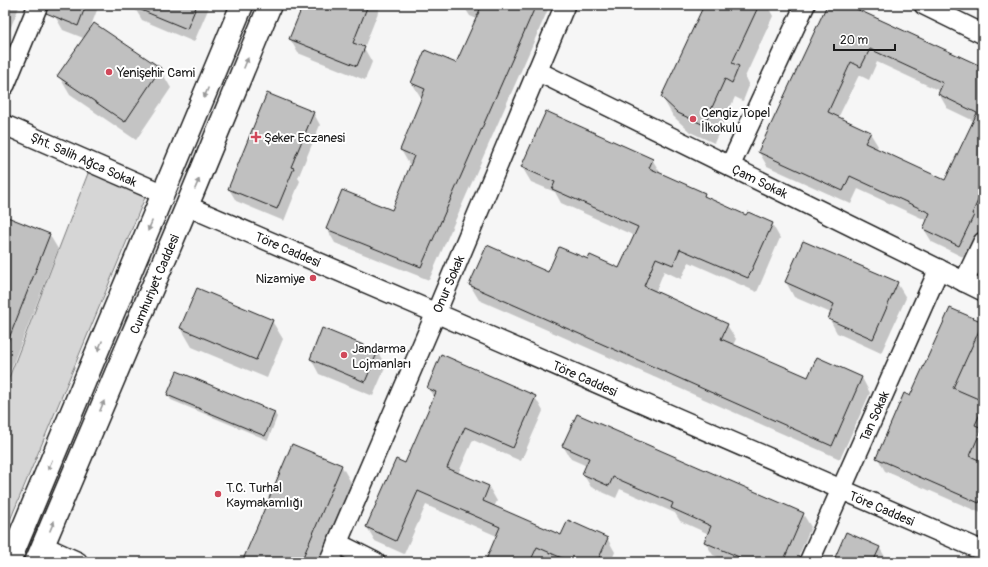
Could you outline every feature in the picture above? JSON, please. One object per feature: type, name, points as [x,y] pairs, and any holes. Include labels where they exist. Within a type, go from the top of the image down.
[{"type":"highway","name":"Cumhuriyet Caddesi","points":[[9,562],[242,5]]},
{"type":"highway","name":"Cumhuriyet Caddesi","points":[[40,554],[270,5]]},
{"type":"street","points":[[5,84],[38,5]]},
{"type":"street","name":"Onur Sokak","points":[[329,562],[436,313],[565,5]]},
{"type":"street","points":[[730,166],[805,5]]},
{"type":"street","points":[[924,5],[983,34]]},
{"type":"street","name":"Çam Sokak","points":[[538,71],[983,291]]},
{"type":"street","name":"Şht. Salih Ağca Sokak","points":[[5,125],[163,194]]},
{"type":"street","name":"Töre Caddesi","points":[[187,206],[983,551]]},
{"type":"street","points":[[964,282],[983,242]]},
{"type":"street","name":"Tan Sokak","points":[[809,562],[939,269]]},
{"type":"street","points":[[337,543],[375,562]]},
{"type":"street","points":[[40,554],[78,562]]},
{"type":"shaded area","points":[[92,163],[149,188],[5,532],[5,388]]},
{"type":"building","points":[[49,5],[86,5],[78,26],[46,13]]},
{"type":"building","points":[[129,5],[197,5],[187,29]]},
{"type":"building","points":[[303,5],[368,5],[353,43],[365,47],[357,66],[289,39]]},
{"type":"building","points":[[482,5],[536,5],[421,267],[326,229],[342,190],[392,210],[414,156],[400,150],[425,89],[411,83],[425,50],[456,63]]},
{"type":"building","points":[[704,5],[759,5],[732,63],[739,66],[732,83],[725,79],[704,125],[678,113],[661,97]]},
{"type":"building","points":[[827,5],[848,5],[983,67],[983,189],[972,214],[974,215],[959,246],[923,229],[930,213],[850,176],[843,191],[758,152]],"holes":[[[870,49],[943,83],[938,94],[977,113],[945,180],[865,143],[871,132],[828,112],[851,62],[861,67]]]},
{"type":"building","name":"Yenişehir Cami","points":[[94,23],[161,68],[125,122],[57,76]]},
{"type":"building","points":[[267,93],[314,112],[291,167],[294,168],[277,209],[228,189]]},
{"type":"building","points":[[546,111],[653,159],[649,168],[705,193],[704,196],[746,215],[748,212],[773,223],[748,278],[680,249],[673,265],[656,258],[644,286],[728,324],[721,339],[808,377],[817,357],[862,377],[832,446],[469,285],[487,245],[548,272],[559,247],[588,259],[590,255],[619,268],[638,227],[552,189],[555,182],[521,167]]},
{"type":"building","points":[[5,216],[50,234],[6,346],[5,345]]},
{"type":"building","points":[[803,241],[898,282],[873,339],[828,319],[834,304],[785,282]]},
{"type":"building","points":[[197,288],[273,320],[256,360],[180,328]]},
{"type":"building","points":[[950,308],[983,322],[953,388],[983,401],[983,407],[975,425],[982,428],[970,456],[983,462],[983,494],[979,503],[876,458],[904,393],[910,396]]},
{"type":"building","name":"Jandarma Lojmanları","points":[[322,328],[378,351],[365,382],[310,359]]},
{"type":"building","points":[[441,354],[536,396],[513,448],[465,427],[447,468],[489,486],[483,501],[561,535],[568,520],[608,538],[597,562],[571,562],[537,547],[530,562],[485,562],[500,527],[418,491],[396,541],[366,527],[396,459],[405,463],[436,392],[427,388]]},
{"type":"building","points":[[177,371],[275,412],[265,436],[167,395]]},
{"type":"building","points":[[577,414],[804,513],[783,562],[737,562],[739,557],[704,542],[711,526],[671,508],[673,503],[613,477],[609,486],[582,474],[589,458],[562,446]]},
{"type":"building","name":"T.C. Turhal Kaymakamlığı","points":[[292,444],[342,465],[301,562],[242,562]]},
{"type":"building","points":[[846,532],[880,547],[873,562],[833,562]]},
{"type":"place","name":"Yenişehir Cami","points":[[109,72]]},
{"type":"place","name":"Cengiz Topel İlkokulu","points":[[693,119]]},
{"type":"place","name":"Şeker Eczanesi","points":[[256,137]]},
{"type":"place","name":"Nizamiye","points":[[313,278]]},
{"type":"place","name":"Jandarma Lojmanları","points":[[344,355]]},
{"type":"place","name":"T.C. Turhal Kaymakamlığı","points":[[218,494]]}]
